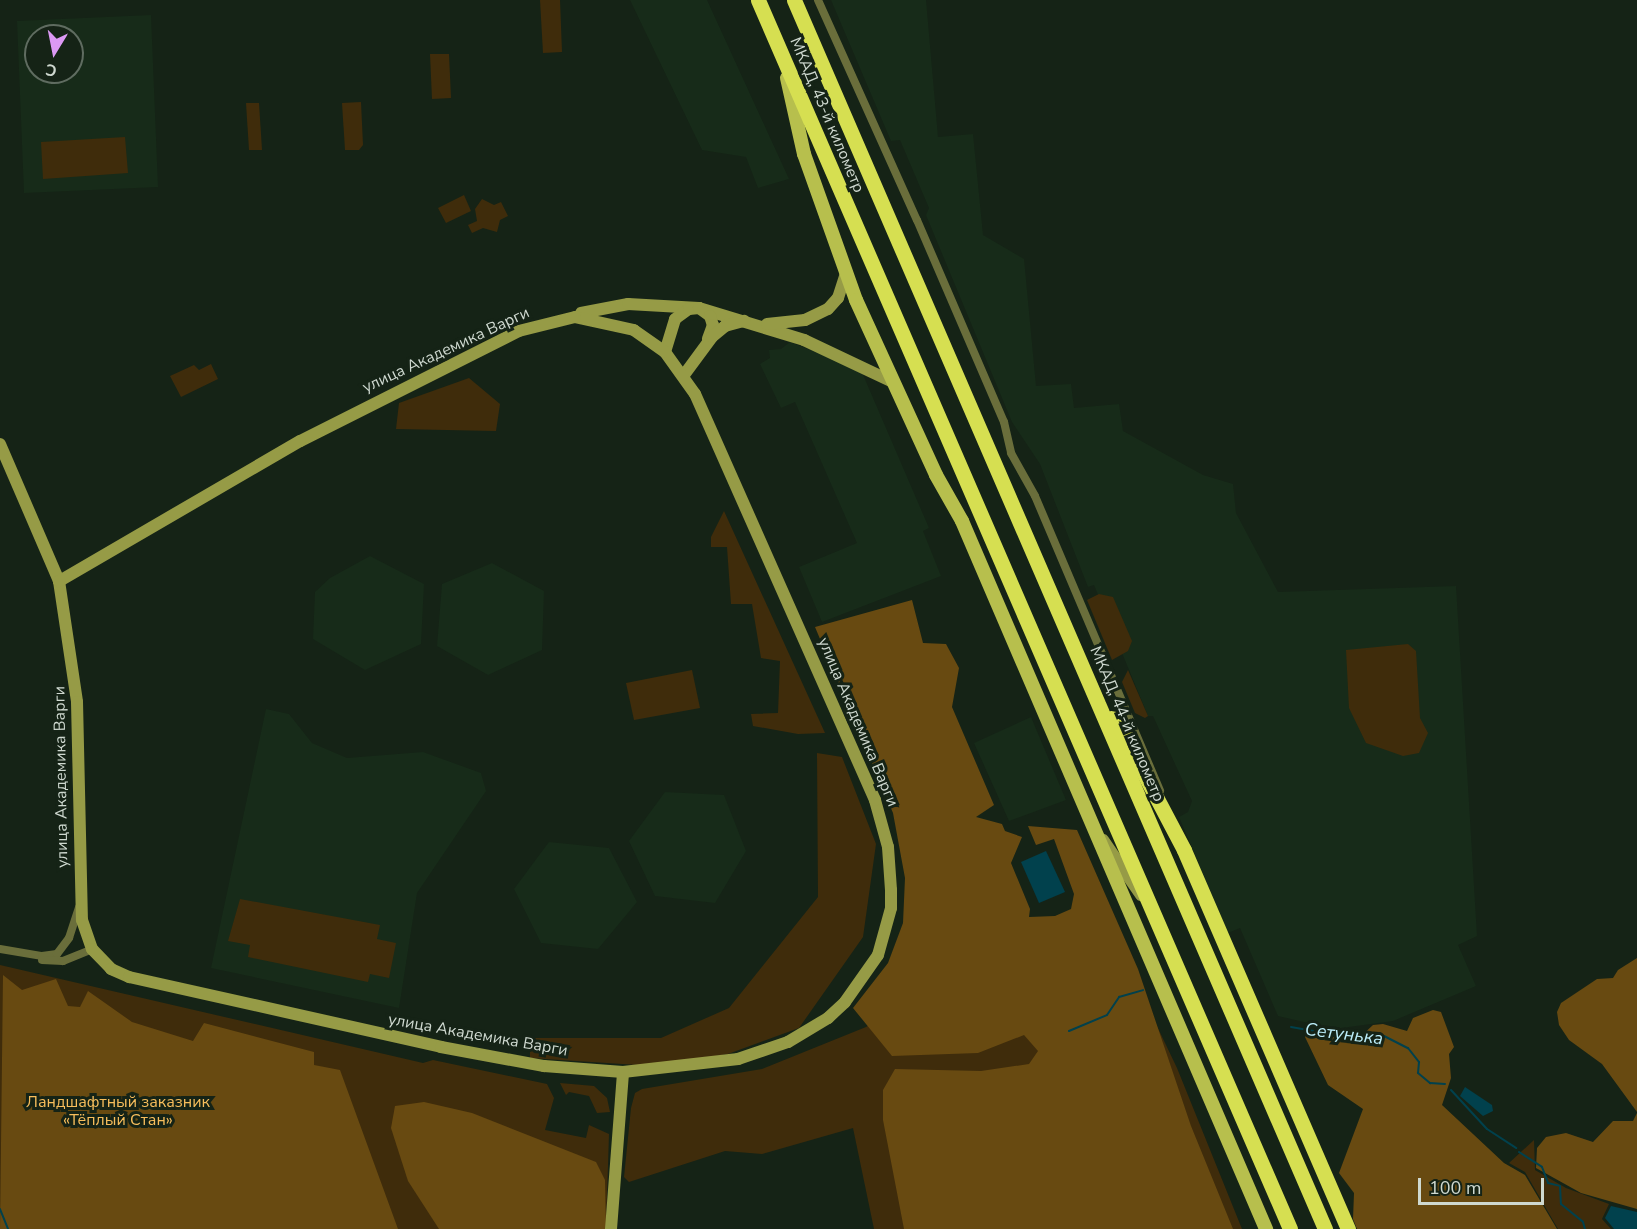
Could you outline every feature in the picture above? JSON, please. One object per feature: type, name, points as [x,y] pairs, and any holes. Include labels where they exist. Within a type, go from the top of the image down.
[{"type":"highway","name":"МКАД, 43-й километр","points":[[758,0],[1157,919]]},
{"type":"highway","name":"МКАД, 43-й километр","points":[[794,0],[895,233]]},
{"type":"highway","name":"МКАД, 44-й километр","points":[[895,233],[1325,1229]]},
{"type":"highway","points":[[1079,658],[1128,742],[1184,850],[1348,1229]]},
{"type":"highway","points":[[1157,919],[1290,1229]]},
{"type":"main road","points":[[781,53],[804,154],[846,274],[936,475],[962,521],[1266,1229]]},
{"type":"street","points":[[818,0],[917,220],[1004,422],[1011,453],[1035,496],[1139,736],[1184,850]]},
{"type":"street","points":[[684,375],[703,348],[725,326],[747,321],[790,324],[817,315],[838,298],[846,274]]},
{"type":"street","points":[[556,319],[628,304],[699,308],[747,321],[840,355],[893,382]]},
{"type":"street","points":[[665,352],[675,319],[689,309],[699,308],[710,316],[713,324],[703,348]]},
{"type":"street","name":"улица Академика Варги","points":[[556,319],[593,319],[634,330],[665,352],[684,375],[731,472],[874,800],[888,846],[891,908],[878,955],[862,981],[828,1018],[807,1032],[768,1051],[738,1059],[623,1072],[544,1066],[477,1054],[134,978],[111,969],[92,949],[84,931],[81,901],[77,702],[59,581],[338,420],[519,331],[556,319]]},
{"type":"street","points":[[0,444],[59,581]]},
{"type":"street","points":[[1092,825],[1157,919]]},
{"type":"street","points":[[18,953],[49,956],[62,950],[81,901]]},
{"type":"street","points":[[0,949],[53,962],[92,949]]},
{"type":"street","points":[[611,1229],[623,1072]]},
{"type":"shaded area","points":[[630,0],[707,0],[789,179],[758,188],[746,157],[702,150]]},
{"type":"shaded area","points":[[831,0],[926,0],[938,137],[973,134],[983,235],[1024,259],[1036,386],[1071,384],[1074,408],[1119,404],[1123,431],[1203,475],[1233,484],[1236,513],[1278,592],[1456,586],[1477,936],[1458,945],[1476,986],[1393,1021],[1334,1029],[1278,1016],[1240,928],[1228,933],[1179,817],[1188,812],[1192,801],[1153,716],[1148,716],[1094,585],[1088,587],[1040,464],[1012,422],[926,215],[929,208],[900,140],[891,141]]},
{"type":"shaded area","points":[[151,15],[158,187],[24,193],[17,21]]},
{"type":"shaded area","points":[[790,342],[861,370],[929,528],[923,531],[941,576],[822,622],[799,567],[857,543],[795,402],[781,408],[760,364],[770,358],[769,350],[781,349]]},
{"type":"shaded area","points":[[370,556],[424,584],[421,644],[365,670],[313,639],[315,592],[330,578]]},
{"type":"shaded area","points":[[492,563],[544,591],[542,650],[488,675],[437,646],[442,584]]},
{"type":"shaded area","points":[[266,709],[289,714],[312,743],[347,758],[423,752],[481,773],[486,791],[417,893],[399,1008],[211,968]]},
{"type":"shaded area","points":[[1031,717],[1066,800],[1009,821],[974,743]]},
{"type":"shaded area","points":[[665,792],[724,795],[746,851],[715,903],[655,896],[629,841]]},
{"type":"shaded area","points":[[549,842],[609,848],[637,902],[598,949],[541,943],[514,889]]},
{"type":"green space","points":[[540,0],[560,0],[562,52],[543,53]]},
{"type":"green space","points":[[430,54],[449,54],[451,98],[432,99]]},
{"type":"green space","points":[[361,102],[363,145],[359,150],[345,150],[342,103]]},
{"type":"green space","points":[[246,103],[259,103],[262,150],[249,150]]},
{"type":"green space","points":[[125,137],[128,173],[43,179],[41,142]]},
{"type":"green space","points":[[464,195],[471,211],[446,223],[438,208]]},
{"type":"green space","points":[[482,199],[494,205],[501,202],[508,216],[500,220],[497,232],[483,228],[472,233],[468,225],[477,221],[475,209]]},
{"type":"green space","points":[[211,364],[218,379],[181,397],[170,376],[194,365],[199,370]]},
{"type":"green space","points":[[469,378],[500,404],[496,431],[396,429],[399,403]]},
{"type":"green space","points":[[724,511],[825,733],[798,734],[753,726],[751,714],[778,713],[780,661],[761,658],[752,604],[731,604],[727,547],[711,547],[711,537]]},
{"type":"green space","points":[[1099,594],[1113,597],[1132,641],[1128,651],[1112,660],[1087,600]]},
{"type":"green space","points":[[912,600],[923,643],[946,644],[959,668],[952,707],[994,805],[976,817],[1002,824],[1005,831],[1022,837],[1011,863],[1030,909],[1029,917],[1055,916],[1071,909],[1074,894],[1054,839],[1036,845],[1028,826],[1077,830],[1138,969],[1191,1126],[1233,1229],[904,1229],[883,1120],[883,1090],[895,1069],[981,1071],[1029,1064],[1038,1051],[1024,1035],[978,1053],[892,1056],[853,1008],[888,963],[903,923],[905,878],[893,813],[815,627]]},
{"type":"green space","points":[[1408,644],[1416,651],[1420,718],[1428,733],[1419,753],[1403,756],[1366,743],[1349,708],[1346,650]]},
{"type":"green space","points":[[692,670],[700,708],[634,720],[626,683]]},
{"type":"green space","points":[[1128,670],[1148,716],[1145,718],[1135,713],[1122,682]]},
{"type":"green space","points":[[817,753],[842,757],[876,844],[863,937],[799,1028],[728,1054],[653,1066],[530,1058],[530,1038],[661,1038],[729,1008],[818,897]]},
{"type":"green space","points":[[240,899],[380,925],[377,939],[396,943],[389,978],[370,974],[368,982],[248,957],[250,945],[228,941]]},
{"type":"green space","points":[[1637,958],[1637,1112],[1602,1064],[1569,1040],[1559,1025],[1557,1012],[1561,1003],[1597,979],[1613,978],[1618,970]]},
{"type":"green space","name":"Ландшафтный заказник «Тёплый Стан»","points":[[0,965],[423,1063],[433,1060],[547,1084],[554,1098],[545,1130],[586,1138],[589,1125],[609,1134],[606,1229],[0,1229]]},
{"type":"green space","name":"Ландшафтный заказник «Тёплый Стан»","points":[[3,975],[22,990],[56,979],[68,1006],[80,1007],[88,991],[132,1022],[193,1041],[204,1023],[314,1052],[314,1065],[340,1070],[398,1229],[0,1229]]},
{"type":"green space","points":[[1133,976],[1177,1068],[1242,1229],[874,1229],[853,1128],[762,1154],[725,1151],[629,1182],[624,1177],[631,1108],[635,1093],[642,1089],[762,1069],[866,1027],[880,1017]]},
{"type":"green space","points":[[1433,1010],[1441,1012],[1454,1047],[1449,1054],[1451,1078],[1442,1105],[1504,1163],[1525,1175],[1557,1229],[1357,1229],[1353,1219],[1354,1193],[1339,1173],[1363,1109],[1328,1085],[1305,1037],[1308,1033],[1339,1038],[1344,1029],[1359,1038],[1373,1025],[1383,1024],[1407,1031],[1413,1018]]},
{"type":"green space","points":[[560,1083],[594,1086],[607,1098],[610,1112],[597,1113],[589,1096],[569,1092],[566,1095]]},
{"type":"green space","points":[[424,1102],[472,1113],[596,1162],[605,1180],[606,1229],[439,1229],[408,1181],[391,1128],[395,1106]]},
{"type":"green space","points":[[1637,1113],[1637,1209],[1581,1193],[1536,1168],[1537,1148],[1546,1137],[1566,1133],[1593,1142],[1613,1121],[1633,1121]]},
{"type":"green space","points":[[1534,1140],[1535,1170],[1566,1188],[1609,1204],[1602,1219],[1611,1229],[1558,1229],[1525,1172],[1509,1163]]},
{"type":"water","points":[[1046,851],[1065,892],[1039,903],[1021,862]]},
{"type":"water","points":[[1465,1087],[1492,1105],[1493,1111],[1483,1116],[1460,1096]]},
{"type":"water","points":[[1611,1206],[1637,1212],[1637,1229],[1614,1229],[1605,1218]]},
{"type":"waterway","name":"Сетунька","points":[[1069,1031],[1107,1015],[1119,997],[1143,990]]},
{"type":"waterway","name":"Сетунька","points":[[1291,1027],[1336,1035],[1384,1036],[1408,1048],[1419,1062],[1418,1073],[1430,1083],[1445,1084]]},
{"type":"waterway","name":"Сетунька","points":[[1451,1090],[1487,1129],[1516,1148]]},
{"type":"waterway","name":"Сетунька","points":[[1519,1152],[1542,1167],[1548,1183],[1560,1186],[1561,1204],[1583,1222],[1585,1229]]},
{"type":"waterway","points":[[0,1209],[8,1229]]}]
